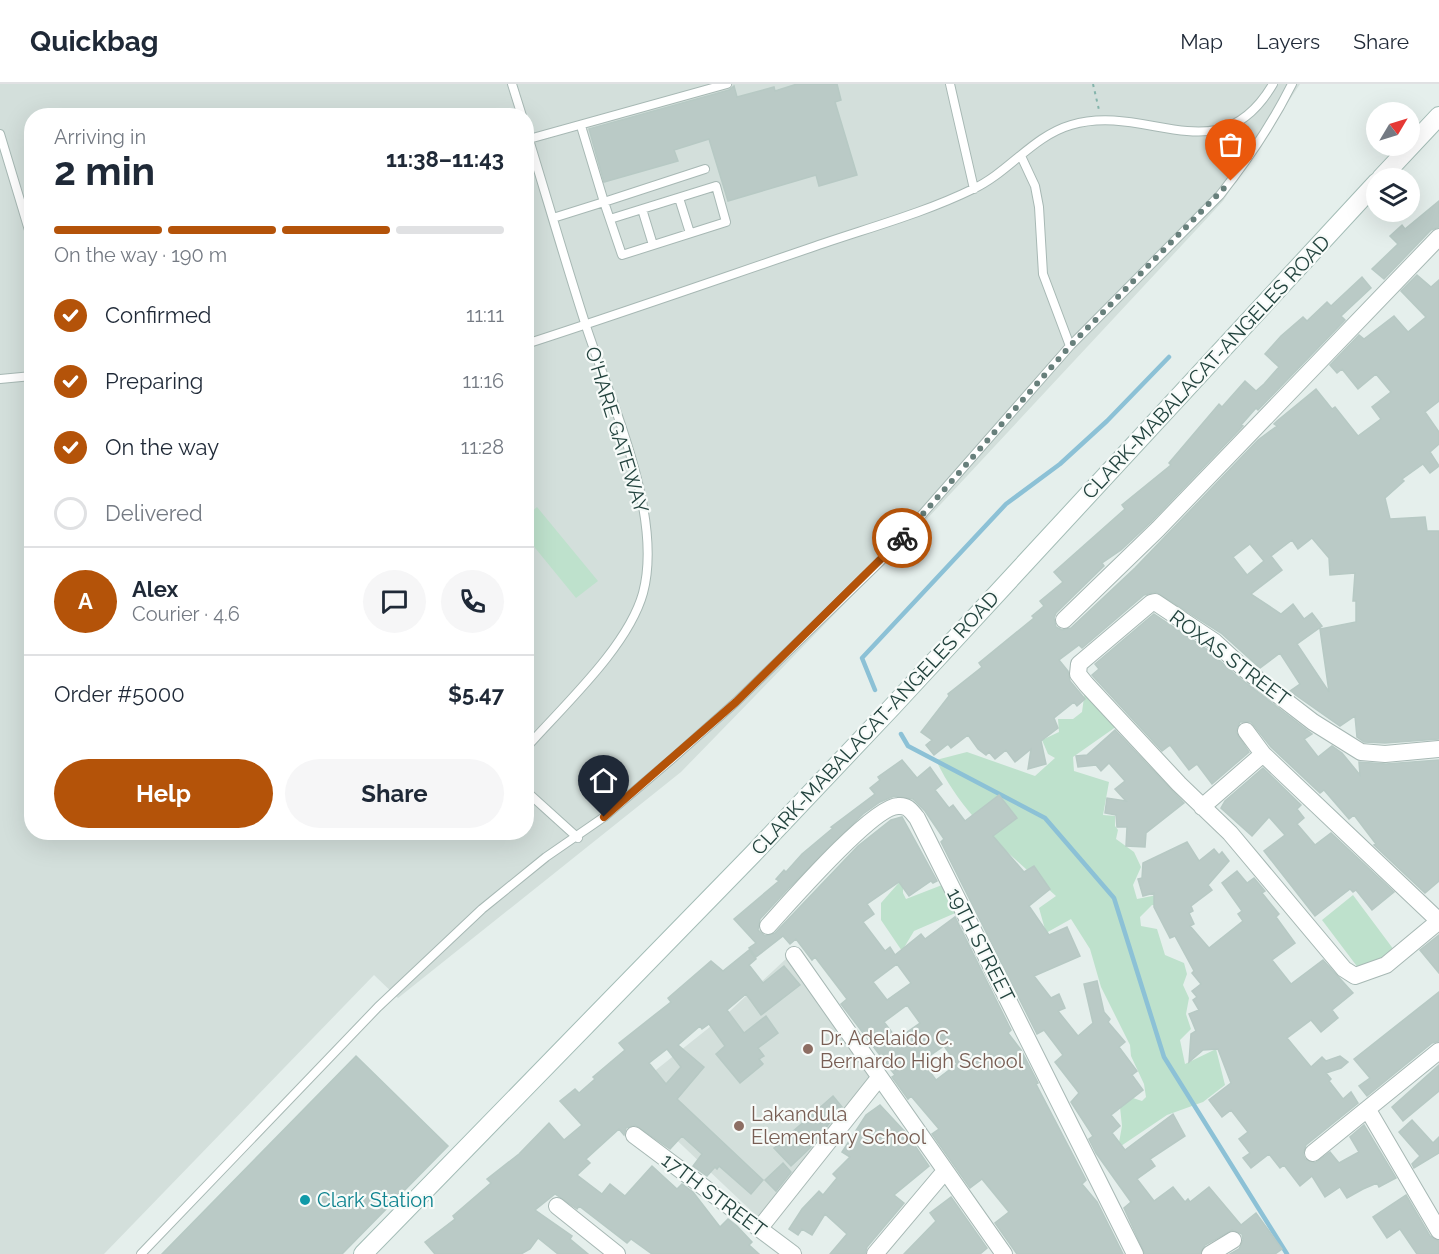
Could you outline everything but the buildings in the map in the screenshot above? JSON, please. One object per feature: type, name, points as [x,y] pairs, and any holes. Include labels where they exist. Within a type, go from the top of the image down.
[{"type":"main road","points":[[1390,168],[1439,116]]},
{"type":"main road","name":"CLARK-MABALACAT-ANGELES ROAD","points":[[363,1254],[799,806],[1366,194]]},
{"type":"street","points":[[1064,620],[1158,529],[1439,237]]},
{"type":"street","name":"ROXAS STREET","points":[[1202,807],[1078,674],[1079,664],[1150,603],[1155,602],[1215,642],[1243,668],[1313,722],[1360,752],[1384,754],[1439,749]]},
{"type":"street","points":[[1246,731],[1263,754],[1439,921],[1386,965],[1355,976],[1344,969],[1230,833],[1202,807],[1263,754]]},
{"type":"street","name":"19TH STREET","points":[[768,926],[854,836],[888,808],[908,807],[917,818],[1135,1254]]},
{"type":"street","points":[[794,955],[1004,1254]]},
{"type":"street","points":[[1313,1153],[1439,1051]]},
{"type":"street","points":[[759,1228],[879,1078]]},
{"type":"street","points":[[1368,1110],[1439,1231]]},
{"type":"street","name":"17TH STREET","points":[[634,1135],[793,1254]]},
{"type":"street","points":[[875,1254],[945,1171]]},
{"type":"street","points":[[557,1206],[617,1254]]},
{"type":"street","points":[[1210,1254],[1233,1240]]},
{"type":"lane","points":[[512,84],[520,108]]},
{"type":"lane","points":[[534,134],[581,126],[727,84]]},
{"type":"lane","points":[[950,84],[974,189]]},
{"type":"lane","points":[[534,341],[974,189],[1057,131],[1071,125],[1101,121],[1126,122],[1192,132],[1219,132],[1228,128],[1260,102],[1274,84]]},
{"type":"lane","points":[[141,1254],[378,1007],[482,909],[546,857],[578,838],[736,702],[883,559],[1070,346],[1220,195],[1254,148],[1292,84]]},
{"type":"lane","points":[[581,126],[604,202],[622,255],[726,222],[716,186],[610,219]]},
{"type":"lane","points":[[1228,128],[1254,148]]},
{"type":"lane","points":[[0,134],[24,214]]},
{"type":"lane","name":"O'HARE GATEWAY","points":[[534,155],[585,325],[630,458],[642,503],[647,535],[647,568],[643,593],[625,631],[612,650],[534,739]]},
{"type":"lane","points":[[1021,156],[1035,186],[1039,207],[1043,274],[1070,346]]},
{"type":"lane","points":[[553,218],[705,169]]},
{"type":"lane","points":[[679,198],[690,233]]},
{"type":"lane","points":[[642,209],[653,245]]},
{"type":"lane","points":[[0,379],[24,377]]},
{"type":"lane","points":[[534,798],[578,838]]},
{"type":"path","points":[[1093,84],[1101,121]]},
{"type":"shaded area","points":[[0,84],[1300,84],[1223,201],[926,520],[681,772],[398,998],[374,975],[104,1254],[0,1254]]},
{"type":"shaded area","name":"Lakandula Elementary School","points":[[789,956],[880,1087],[763,1222],[627,1093],[730,1011]]},
{"type":"green space","points":[[537,507],[598,581],[576,598],[534,547],[534,510]]},
{"type":"green space","points":[[1085,690],[1120,724],[1073,757],[1074,771],[1109,782],[1103,815],[1115,816],[1115,826],[1118,830],[1116,839],[1134,852],[1141,867],[1133,885],[1137,899],[1167,893],[1164,906],[1152,905],[1140,917],[1141,926],[1157,929],[1165,955],[1184,963],[1187,974],[1183,985],[1189,998],[1186,1014],[1191,1029],[1180,1040],[1185,1064],[1216,1049],[1225,1085],[1203,1102],[1167,1115],[1118,1148],[1122,1126],[1120,1107],[1133,1098],[1142,1101],[1146,1097],[1144,1084],[1131,1056],[1130,1045],[1101,987],[1090,949],[1071,919],[1046,933],[1039,908],[1056,896],[1005,850],[974,817],[959,799],[936,760],[967,752],[1035,776],[1055,758],[1048,754],[1042,740],[1059,732],[1058,719],[1073,719],[1082,712]]},
{"type":"green space","points":[[903,878],[903,893],[906,899],[942,885],[960,911],[914,931],[902,951],[881,920],[881,903]]},
{"type":"green space","points":[[1353,895],[1394,950],[1362,973],[1322,920]]},
{"type":"waterway","points":[[875,690],[862,658],[1006,504],[1060,464],[1107,421],[1169,357]]},
{"type":"waterway","points":[[901,734],[908,746],[1045,818],[1114,898],[1164,1057],[1287,1254]]},
{"type":"way so far","points":[[902,538],[1070,346],[1220,195],[1231,181]]},
{"type":"place","name":"Dr. Adelaido C. Bernardo High School","points":[[808,1049]]},
{"type":"place","name":"Lakandula Elementary School","points":[[739,1126]]},
{"type":"place","name":"Clark Station","points":[[305,1200]]},
{"type":"route","points":[[604,817],[736,702],[902,538]]}]
